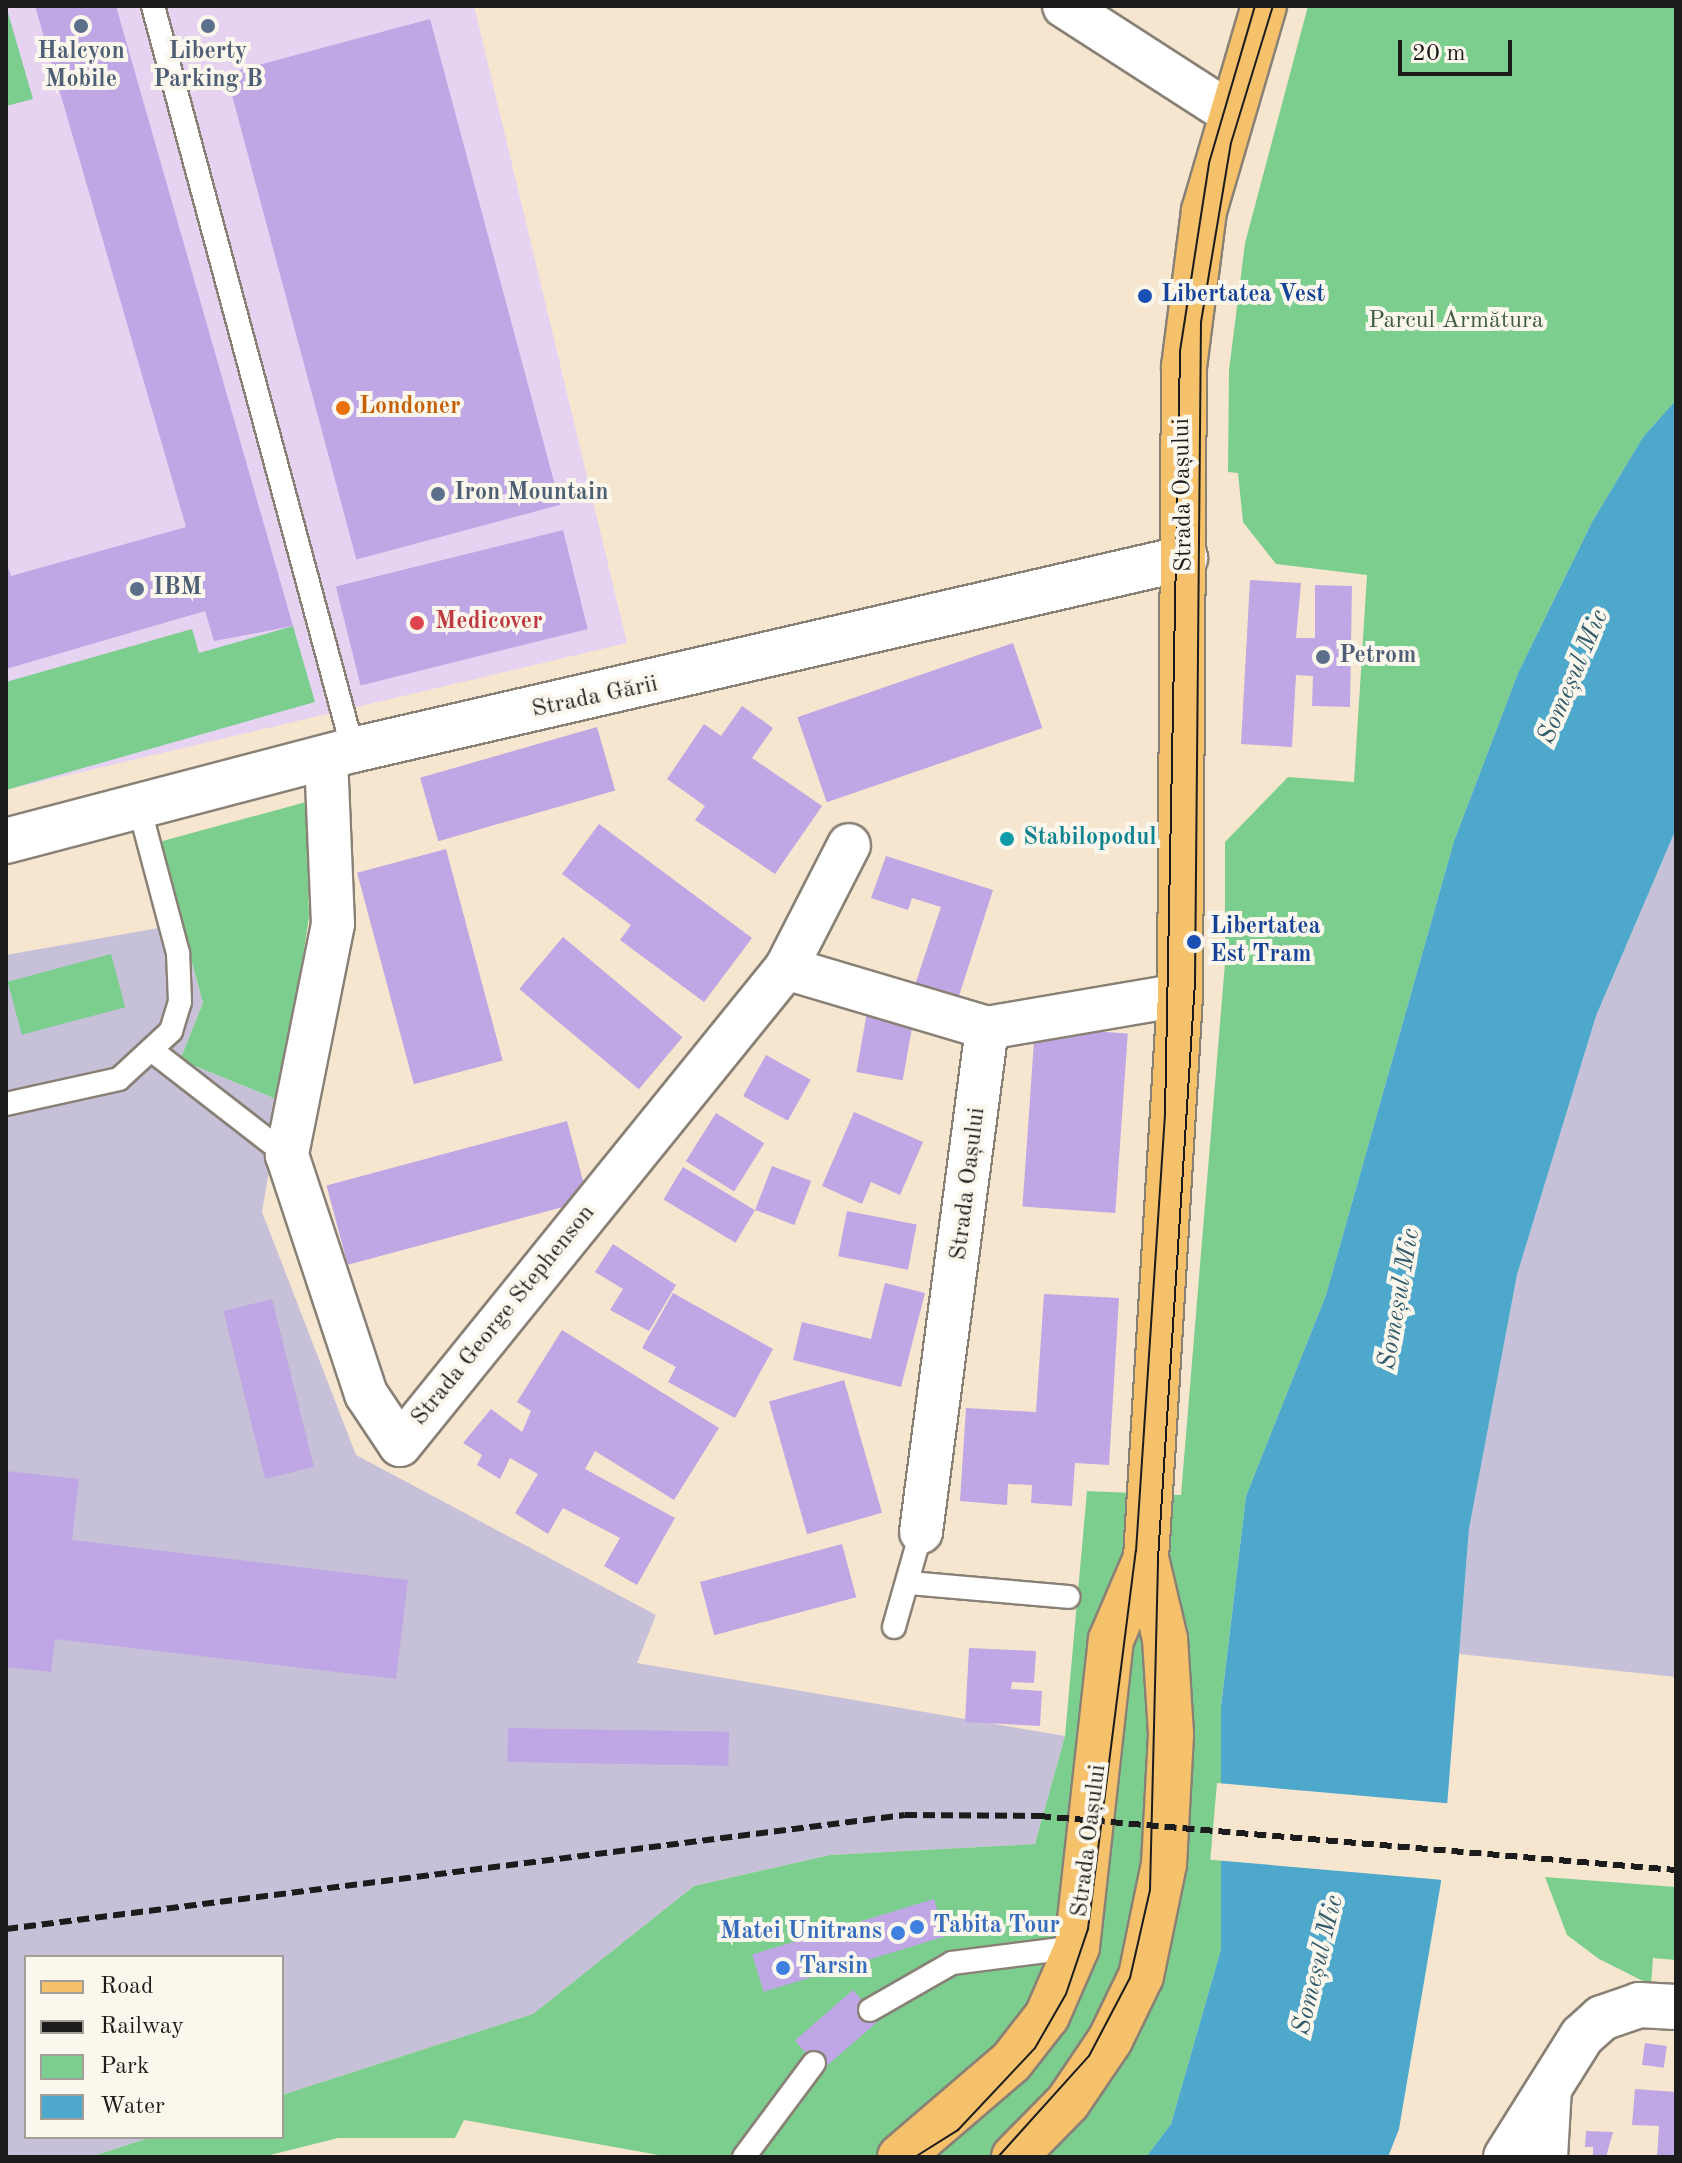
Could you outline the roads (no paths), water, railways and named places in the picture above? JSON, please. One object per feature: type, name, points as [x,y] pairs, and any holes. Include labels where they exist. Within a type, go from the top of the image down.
[{"type":"main road","name":"Strada Oașului","points":[[1014,2157],[1068,2102],[1110,2040],[1141,1976],[1157,1916],[1171,1734],[1165,1639],[1146,1558],[1180,995],[1176,560],[1189,302],[1230,113],[1264,6]]},
{"type":"main road","name":"Strada Oașului","points":[[912,2154],[1011,2062],[1047,2016],[1077,1947],[1111,1640],[1146,1558]]},
{"type":"street","points":[[1064,6],[1230,113]]},
{"type":"street","name":"Strada Gării","points":[[6,841],[340,754],[1176,560]]},
{"type":"street","name":"Strada George Stephenson","points":[[340,754],[333,924],[287,1155],[366,1394],[400,1445],[786,968],[849,845]]},
{"type":"street","points":[[786,968],[987,1028],[1180,995]]},
{"type":"street","name":"Strada Oașului","points":[[921,1532],[987,1028]]},
{"type":"street","points":[[1506,2157],[1582,2036],[1602,2018],[1657,2006]]},
{"type":"street","points":[[1546,2157],[1550,2087]]},
{"type":"lane","points":[[153,6],[340,754]]},
{"type":"lane","points":[[6,1104],[103,1086],[154,1052],[171,1031],[180,980],[139,806]]},
{"type":"lane","points":[[154,1052],[287,1155]]},
{"type":"lane","points":[[894,1627],[921,1532]]},
{"type":"lane","points":[[909,1583],[1068,1597]]},
{"type":"lane","points":[[870,2010],[952,1963],[1077,1947]]},
{"type":"lane","points":[[744,2157],[814,2063]]},
{"type":"water","name":"Someșul Mic","points":[[1676,400],[1676,829],[1596,1016],[1517,1275],[1469,1529],[1441,1882],[1399,2129],[1388,2157],[1146,2157],[1171,2124],[1221,1949],[1221,1706],[1246,1496],[1326,1295],[1454,841],[1518,673],[1592,522],[1643,437]]},
{"type":"tram line","points":[[915,2157],[958,2130],[1035,2048],[1066,1994],[1088,1929],[1136,1551],[1165,1114],[1180,351],[1209,163],[1255,6]]},
{"type":"tram line","points":[[998,2157],[1089,2056],[1130,1978],[1150,1890],[1158,1559],[1195,982],[1201,322],[1231,143],[1273,6]]},
{"type":"railway","points":[[6,1929],[905,1815],[1039,1816],[1676,1870]]},
{"type":"place","name":"Halcyon Mobile","points":[[81,26]]},
{"type":"place","name":"Liberty Parking B","points":[[208,26]]},
{"type":"place","name":"Libertatea Vest","points":[[1145,296]]},
{"type":"place","name":"Londoner","points":[[343,408]]},
{"type":"place","name":"Iron Mountain","points":[[438,494]]},
{"type":"place","name":"IBM","points":[[137,589]]},
{"type":"place","name":"Medicover","points":[[417,623]]},
{"type":"place","name":"Petrom","points":[[1323,657]]},
{"type":"place","name":"Stabilopodul","points":[[1007,839]]},
{"type":"place","name":"Libertatea Est Tram","points":[[1194,942]]},
{"type":"place","name":"Tabita Tour","points":[[917,1927]]},
{"type":"place","name":"Matei Unitrans","points":[[898,1933]]},
{"type":"place","name":"Tarsin","points":[[783,1968]]},
{"type":"park label","name":"Parcul Armătura","points":[[1456,322]]}]
